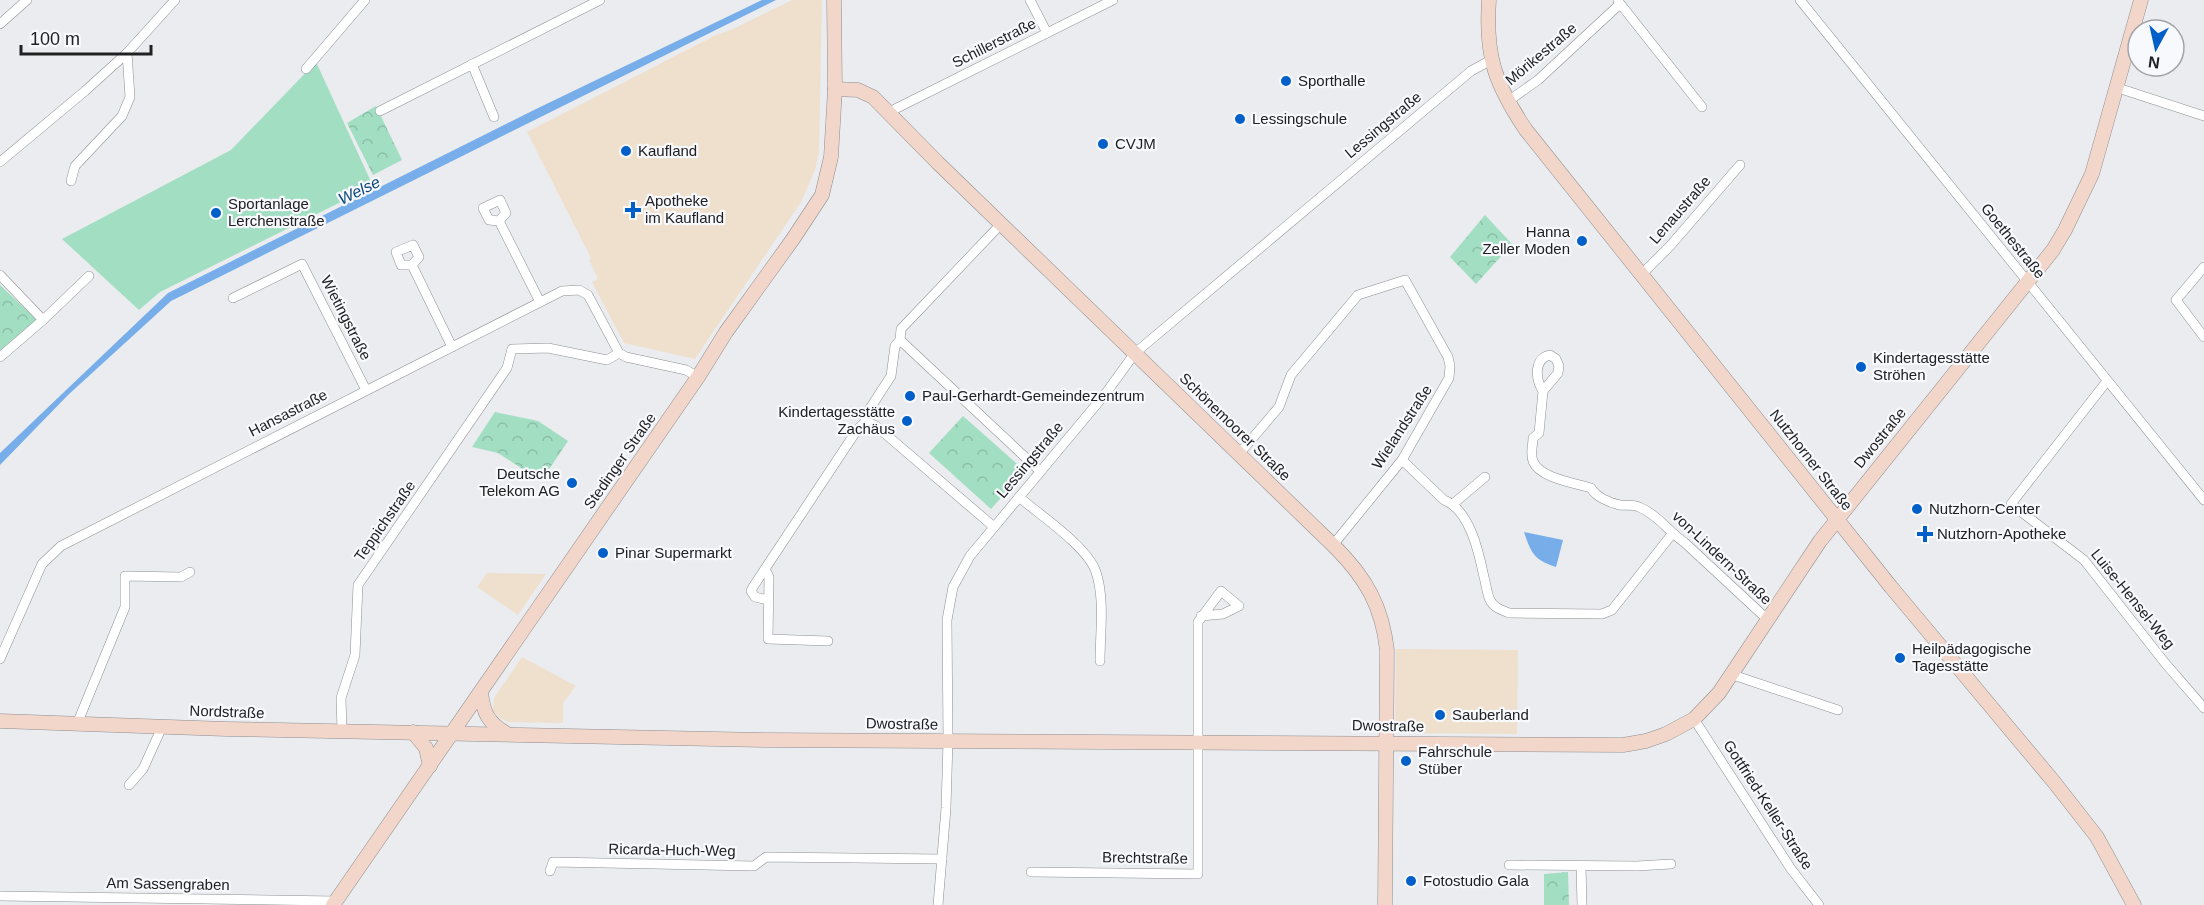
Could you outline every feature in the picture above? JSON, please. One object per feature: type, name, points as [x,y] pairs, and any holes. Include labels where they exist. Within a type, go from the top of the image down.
[{"type":"street","points":[[0,24],[27,0]]},
{"type":"street","points":[[0,162],[85,91],[126,53],[175,0]]},
{"type":"street","points":[[306,69],[365,0]]},
{"type":"street","points":[[380,111],[600,0]]},
{"type":"street","name":"Stedinger Straße","points":[[334,903],[822,195],[831,157],[834,0]]},
{"type":"street","points":[[1030,0],[1047,33]]},
{"type":"street","name":"Schillerstraße","points":[[890,114],[1113,0]]},
{"type":"street","name":"Nutzhorner Straße","points":[[1489,0],[1487,24],[1491,60],[1507,102],[1541,149],[1891,587],[2097,837],[2134,905]]},
{"type":"street","name":"Goethestraße","points":[[1800,0],[2204,500]]},
{"type":"street","name":"Dwostraße","points":[[453,732],[948,741],[1623,745],[1647,741],[1666,734],[1694,719],[1719,693],[1733,675],[1767,619],[1837,519],[2027,283],[2065,230],[2092,174],[2141,0]]},
{"type":"street","name":"Mörikestraße","points":[[1507,102],[1538,80],[1619,2],[1702,107]]},
{"type":"street","points":[[71,182],[75,166],[122,116],[130,97],[126,53]]},
{"type":"street","name":"Lessingstraße","points":[[938,905],[946,807],[947,620],[953,587],[970,556],[1106,393],[1135,353],[1471,71],[1491,60]]},
{"type":"street","points":[[472,64],[494,117]]},
{"type":"street","points":[[2118,88],[2204,116]]},
{"type":"street","name":"Schönemoorer Straße","points":[[834,89],[866,93],[890,114],[1333,545],[1368,586],[1381,616],[1387,650],[1385,905]]},
{"type":"street","name":"Lenaustraße","points":[[1642,274],[1671,246],[1740,165]]},
{"type":"street","points":[[499,220],[540,302]]},
{"type":"street","points":[[768,600],[755,597],[751,591],[857,430],[866,421],[867,413],[891,376],[901,329],[1001,224]]},
{"type":"street","name":"Wietingstraße","points":[[233,298],[302,264],[366,390]]},
{"type":"street","points":[[412,265],[452,347]]},
{"type":"street","points":[[2204,267],[2176,300],[2204,337]]},
{"type":"street","points":[[0,275],[42,320]]},
{"type":"street","points":[[0,357],[89,276]]},
{"type":"street","name":"Wielandstraße","points":[[1239,454],[1279,406],[1291,375],[1359,296],[1405,280],[1448,357],[1449,378],[1402,460],[1333,545]]},
{"type":"street","name":"Hansastraße","points":[[0,659],[42,564],[61,546],[562,291],[579,290],[588,295],[619,353]]},
{"type":"street","points":[[900,339],[1040,471]]},
{"type":"street","name":"Teppichstraße","points":[[342,730],[341,698],[355,655],[358,585],[507,368],[512,349],[548,348],[607,360],[619,353]]},
{"type":"street","points":[[619,353],[626,357],[686,370],[698,377]]},
{"type":"street","name":"Luise-Hensel-Weg","points":[[2107,381],[2011,504],[2084,560],[2165,663],[2204,708]]},
{"type":"street","name":"von-Lindern-Straße","points":[[1542,391],[1539,433],[1533,438],[1532,459],[1536,468],[1544,474],[1591,488],[1594,494],[1620,505],[1637,506],[1666,524],[1672,534],[1684,542],[1767,619]]},
{"type":"street","points":[[866,421],[876,426],[994,527]]},
{"type":"street","points":[[1402,460],[1444,500],[1453,504],[1466,523],[1480,560],[1490,600],[1497,609],[1509,613],[1602,614],[1612,610],[1672,534]]},
{"type":"street","points":[[1453,504],[1485,477]]},
{"type":"street","points":[[1019,497],[1086,553],[1096,571],[1101,595],[1100,661]]},
{"type":"street","points":[[765,569],[769,577],[768,639],[828,641]]},
{"type":"street","points":[[77,724],[125,608],[125,576],[181,577],[190,572]]},
{"type":"street","points":[[1198,742],[1198,622],[1201,616]]},
{"type":"street","points":[[1733,675],[1838,710]]},
{"type":"street","points":[[481,692],[487,718],[507,733]]},
{"type":"street","name":"Gottfried-Keller-Straße","points":[[1694,719],[1791,869],[1819,905]]},
{"type":"street","name":"Nordstraße","points":[[0,721],[162,727],[453,732]]},
{"type":"street","points":[[129,785],[143,769],[162,727]]},
{"type":"street","points":[[413,732],[426,748],[430,766]]},
{"type":"street","name":"Brechtstraße","points":[[1031,872],[1198,874],[1198,742]]},
{"type":"street","name":"Ricarda-Huch-Weg","points":[[550,871],[553,862],[754,866],[766,857],[942,859]]},
{"type":"street","points":[[1509,865],[1671,864]]},
{"type":"street","points":[[1581,866],[1582,905]]},
{"type":"street","name":"Am Sassengraben","points":[[0,896],[334,903]]},
{"type":"shaded area","points":[[792,0],[822,0],[819,152],[815,170],[801,202],[695,359],[624,343],[592,282],[598,279],[589,260],[591,258],[527,132],[716,35]]},
{"type":"shaded area","points":[[487,573],[546,574],[518,615],[477,587]]},
{"type":"shaded area","points":[[1396,649],[1518,650],[1517,734],[1395,733]]},
{"type":"shaded area","points":[[522,657],[576,686],[563,703],[563,723],[508,722],[493,711],[494,698]]},
{"type":"green space","name":"Sportanlage Lerchenstraße","points":[[316,62],[373,186],[160,292],[139,310],[62,239],[231,150]]},
{"type":"green space","points":[[376,106],[402,160],[373,175],[347,123]]},
{"type":"green space","points":[[1485,215],[1512,244],[1476,284],[1450,257]]},
{"type":"green space","points":[[0,285],[38,321],[0,354]]},
{"type":"green space","points":[[495,412],[538,421],[568,441],[541,481],[498,453],[472,447]]},
{"type":"green space","points":[[963,416],[1025,471],[991,509],[929,453]]},
{"type":"green space","points":[[1568,872],[1569,905],[1544,905],[1544,874]]},
{"type":"water","points":[[762,0],[776,0],[171,301],[68,395],[0,465],[0,453],[168,293],[534,110]]},
{"type":"water","points":[[1524,532],[1563,540],[1556,567],[1543,562],[1534,555]]},
{"type":"place","name":"Sporthalle","points":[[1286,81]]},
{"type":"place","name":"Lessingschule","points":[[1240,119]]},
{"type":"place","name":"CVJM","points":[[1103,144]]},
{"type":"place","name":"Kaufland","points":[[626,151]]},
{"type":"place","name":"Apotheke im Kaufland","points":[[633,210]]},
{"type":"place","name":"Sportanlage Lerchenstraße","points":[[216,213]]},
{"type":"place","name":"Hanna Zeller Moden","points":[[1582,241]]},
{"type":"place","name":"Kindertagesstätte Ströhen","points":[[1861,367]]},
{"type":"place","name":"Paul-Gerhardt-Gemeindezentrum","points":[[910,396]]},
{"type":"place","name":"Kindertagesstätte Zachäus","points":[[907,421]]},
{"type":"place","name":"Deutsche Telekom AG","points":[[572,483]]},
{"type":"place","name":"Nutzhorn-Center","points":[[1917,509]]},
{"type":"place","name":"Nutzhorn-Apotheke","points":[[1925,534]]},
{"type":"place","name":"Pinar Supermarkt","points":[[603,553]]},
{"type":"place","name":"Heilpädagogische Tagesstätte","points":[[1900,658]]},
{"type":"place","name":"Sauberland","points":[[1440,715]]},
{"type":"place","name":"Fahrschule Stüber","points":[[1406,761]]},
{"type":"place","name":"Fotostudio Gala","points":[[1411,881]]},
{"type":"water label","name":"Welse","points":[[359,190]]}]
